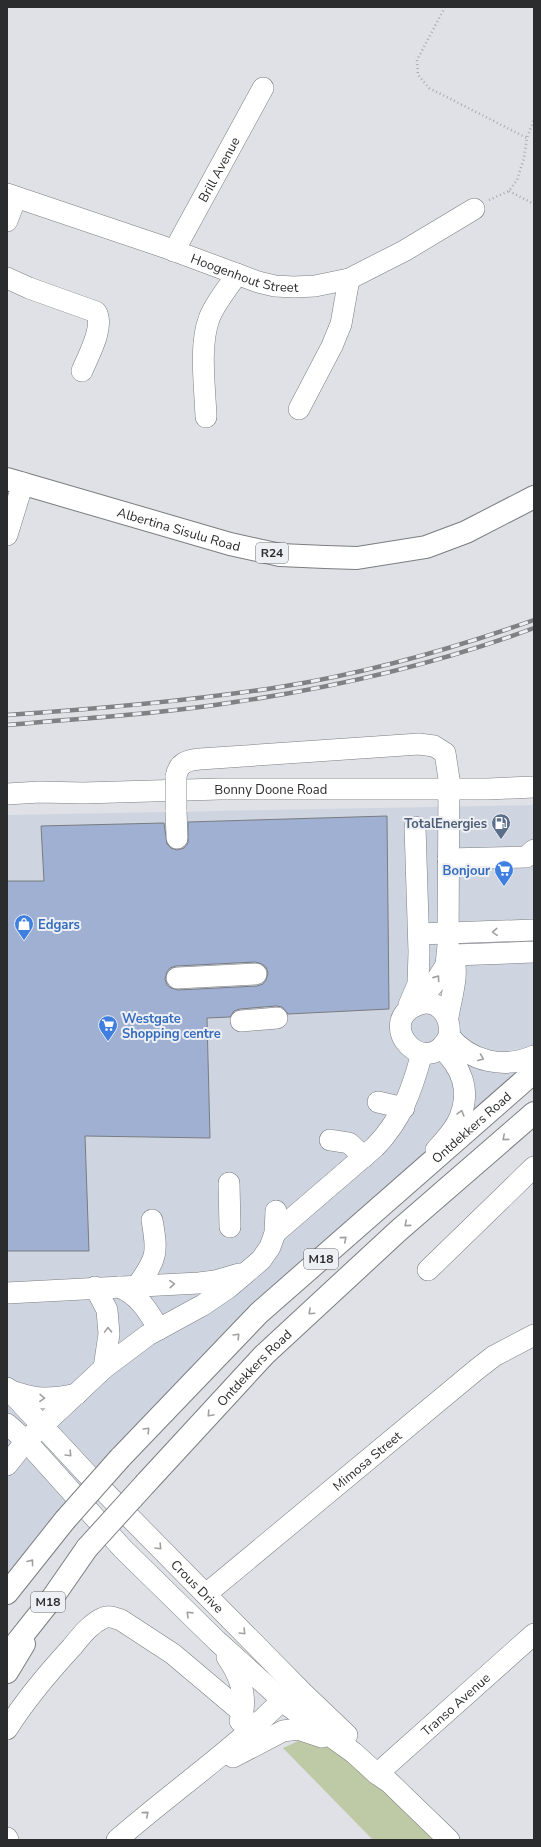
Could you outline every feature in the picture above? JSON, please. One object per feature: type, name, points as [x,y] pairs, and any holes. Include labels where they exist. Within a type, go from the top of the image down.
[{"type":"main road","name":"Albertina Sisulu Road","points":[[15,481],[230,544],[280,555],[324,557],[357,558],[426,547],[466,532],[534,497]]},
{"type":"main road","name":"Ontdekkers Road","points":[[7,1593],[65,1520],[120,1458],[259,1313],[414,1179],[534,1072]]},
{"type":"main road","name":"Ontdekkers Road","points":[[7,1655],[53,1597],[87,1548],[264,1355],[398,1231],[534,1113]]},
{"type":"main road","points":[[7,1672],[53,1597]]},
{"type":"street","name":"Brill Avenue","points":[[174,251],[263,88]]},
{"type":"street","name":"Hoogenhout Street","points":[[12,196],[237,274],[275,286],[294,288],[315,286],[349,279],[404,251],[474,209]]},
{"type":"street","points":[[7,221],[12,196]]},
{"type":"street","points":[[206,417],[204,350],[206,330],[212,311],[237,274]]},
{"type":"street","points":[[7,278],[29,288],[96,312],[99,322],[96,336],[82,371]]},
{"type":"street","points":[[299,409],[332,346],[341,324],[349,279]]},
{"type":"street","points":[[7,535],[15,481]]},
{"type":"street","points":[[177,838],[176,777],[180,766],[189,760],[418,744],[434,746],[446,753],[448,760],[449,789],[448,859],[450,945],[455,974],[440,1039],[390,1132],[364,1157],[275,1233]]},
{"type":"street","name":"Bonny Doone Road","points":[[7,794],[40,792],[83,793],[220,789],[488,789],[534,786]]},
{"type":"street","points":[[411,1008],[418,984],[419,934],[415,827]]},
{"type":"street","points":[[448,859],[526,857],[534,850]]},
{"type":"street","points":[[450,945],[534,930]]},
{"type":"street","points":[[419,934],[450,945],[534,952]]},
{"type":"street","points":[[413,1087],[405,1069],[401,1029],[402,1020],[436,981],[446,965],[450,945]]},
{"type":"street","points":[[177,978],[256,974]]},
{"type":"street","points":[[411,1008],[430,1004],[437,1006],[440,1039],[460,1070],[465,1094],[460,1117],[454,1128],[414,1179]]},
{"type":"street","points":[[241,1022],[277,1018]]},
{"type":"street","points":[[403,1039],[411,1048],[440,1039],[454,1043],[479,1058],[508,1064],[534,1056]]},
{"type":"street","points":[[378,1102],[404,1108]]},
{"type":"street","points":[[330,1140],[349,1142],[364,1157]]},
{"type":"street","points":[[428,1270],[534,1168]]},
{"type":"street","points":[[229,1183],[230,1227]]},
{"type":"street","points":[[7,1465],[26,1441],[104,1368],[159,1328],[203,1305],[249,1271],[261,1260],[270,1247],[275,1233],[276,1211]]},
{"type":"street","points":[[128,1287],[154,1260],[155,1238],[152,1220]]},
{"type":"street","points":[[7,1293],[215,1281],[249,1271]]},
{"type":"street","points":[[95,1287],[107,1310],[109,1334],[104,1368]]},
{"type":"street","points":[[128,1287],[146,1307],[159,1328]]},
{"type":"street","name":"Mimosa Street","points":[[206,1594],[494,1356],[534,1335]]},
{"type":"street","points":[[8,1389],[28,1397],[39,1399],[57,1398],[76,1394]]},
{"type":"street","name":"Crous Drive","points":[[8,1389],[42,1426],[206,1594],[293,1697],[354,1753],[383,1775]]},
{"type":"street","name":"Crous Drive","points":[[7,1424],[26,1441],[123,1549],[217,1641],[293,1697],[383,1775],[449,1840]]},
{"type":"street","points":[[7,1729],[36,1688],[61,1658],[92,1624],[105,1617],[112,1617],[121,1620],[173,1654],[243,1713]]},
{"type":"street","name":"Transo Avenue","points":[[383,1775],[534,1634]]},
{"type":"street","points":[[217,1641],[235,1668],[244,1691],[243,1713],[231,1753]]},
{"type":"street","points":[[138,1840],[293,1697]]},
{"type":"street","points":[[117,1840],[150,1811],[231,1753],[283,1731],[298,1729],[325,1738],[354,1753]]},
{"type":"path","points":[[444,7],[417,60],[418,75],[429,88],[527,138]]},
{"type":"path","points":[[474,209],[497,195],[509,191],[518,180],[524,158],[527,138],[534,119]]},
{"type":"path","points":[[509,191],[534,204]]},
{"type":"shaded area","name":"Westgate Shopping centre","points":[[534,805],[534,1062],[93,1477],[7,1584],[7,815]]},
{"type":"green space","points":[[307,1737],[331,1748],[354,1762],[437,1840],[373,1840],[283,1748]]},
{"type":"building","name":"Westgate Shopping centre","points":[[387,816],[389,1009],[288,1014],[282,1007],[276,1006],[240,1009],[234,1011],[230,1017],[207,1018],[210,1138],[85,1136],[89,1251],[7,1251],[7,881],[44,881],[41,826],[164,823],[167,844],[171,848],[177,850],[184,848],[188,843],[188,822]],"holes":[[[255,962],[266,967],[268,973],[263,984],[257,986],[178,990],[167,985],[165,979],[170,968],[176,966]]]},
{"type":"railway","points":[[7,715],[110,707],[280,687],[344,675],[408,659],[472,641],[534,620]]},
{"type":"railway","points":[[7,725],[178,710],[273,696],[386,673],[461,653],[534,628]]},
{"type":"place","name":"TotalEnergies","points":[[501,840]]},
{"type":"place","name":"Bonjour","points":[[504,887]]},
{"type":"place","name":"Edgars","points":[[24,941]]},
{"type":"place","name":"Westgate Shopping centre","points":[[108,1042]]}]
